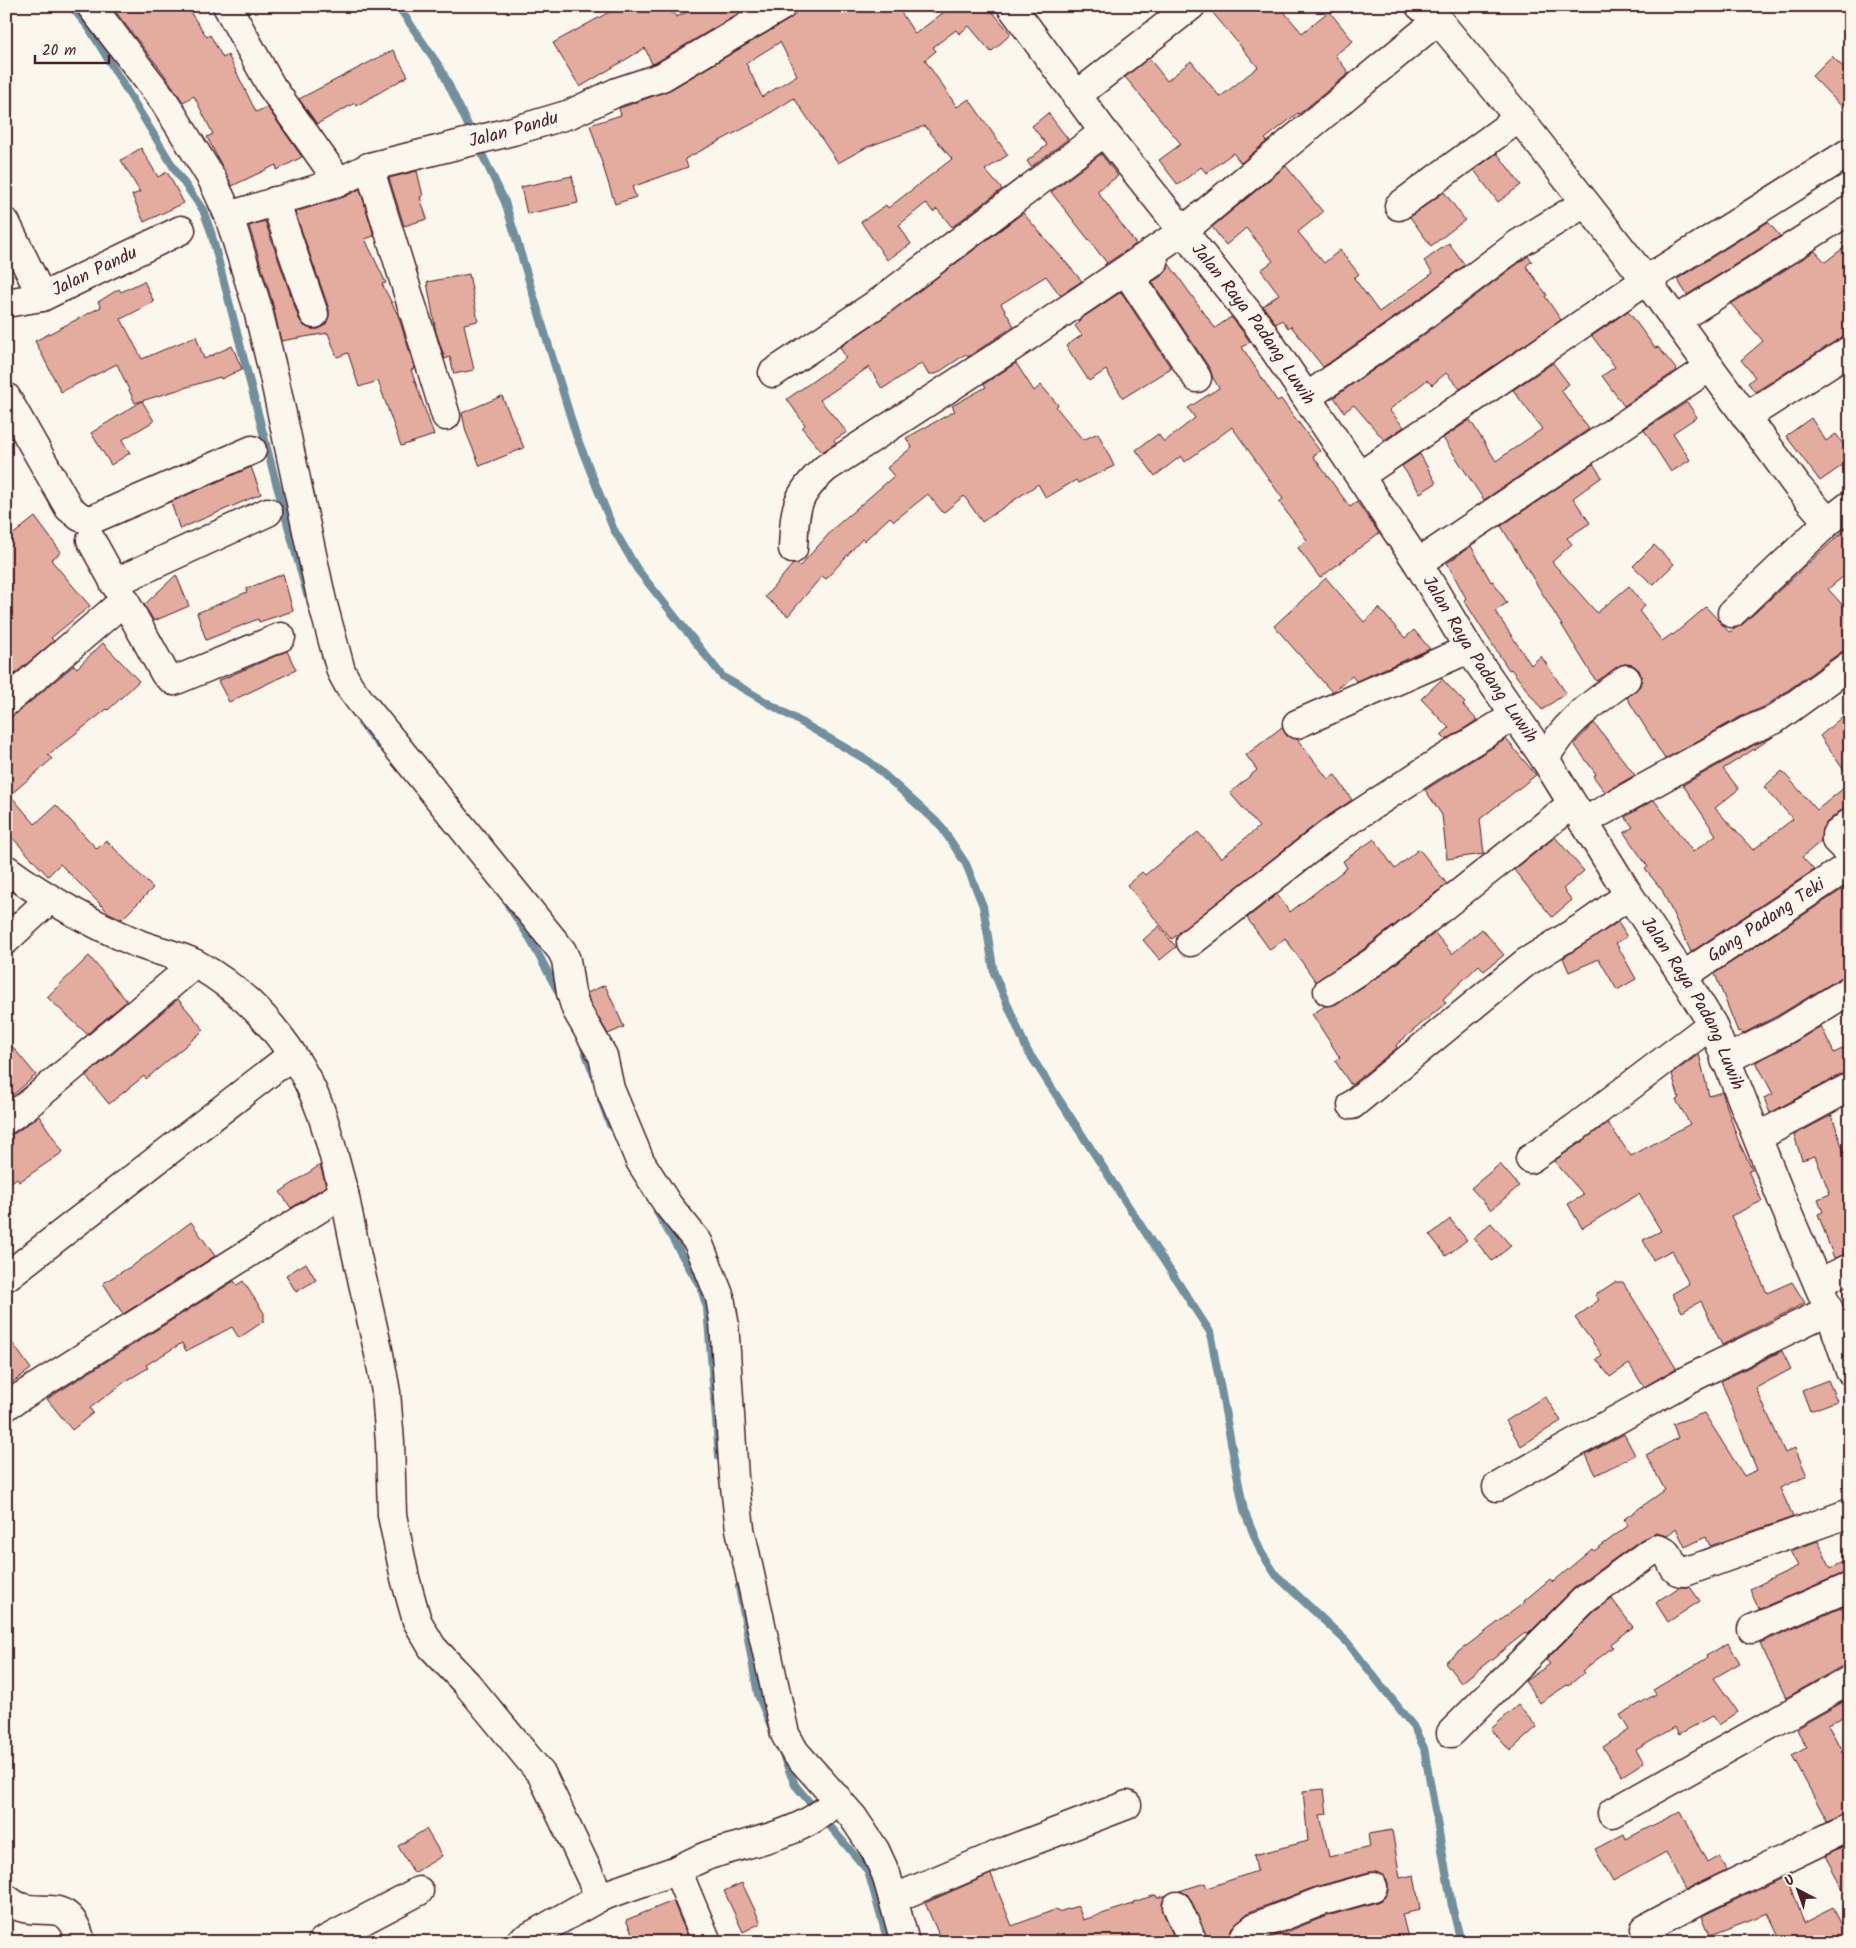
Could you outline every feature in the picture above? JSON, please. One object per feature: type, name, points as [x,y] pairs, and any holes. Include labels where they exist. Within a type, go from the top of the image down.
[{"type":"street","points":[[91,6],[164,101],[212,179],[229,216],[257,306],[322,602],[341,671],[361,702],[562,951],[566,960],[576,1009],[603,1056],[610,1089],[640,1161],[668,1205],[698,1242],[704,1255],[720,1297],[724,1320],[734,1478],[740,1529],[785,1734],[795,1752],[853,1817],[875,1850],[886,1874],[905,1942]]},
{"type":"street","points":[[227,6],[271,86],[339,182]]},
{"type":"street","name":"Jalan Pandu","points":[[229,216],[339,182],[369,167],[513,131],[570,114],[617,92],[662,77],[782,6]]},
{"type":"street","points":[[1076,96],[1191,6]]},
{"type":"street","name":"Jalan Raya Padang Luwih","points":[[1015,8],[1076,96],[1257,324],[1418,563],[1469,649],[1545,759],[1629,895],[1683,976],[1712,1024],[1785,1207],[1818,1283],[1850,1371]]},
{"type":"street","points":[[1197,378],[1132,280],[1134,275],[1186,235],[1429,13],[1519,118],[1646,280],[1797,486],[1828,522]]},
{"type":"street","points":[[1399,206],[1519,118]]},
{"type":"street","points":[[773,373],[878,303],[1104,132]]},
{"type":"street","points":[[1360,476],[1646,280],[1850,152]]},
{"type":"street","points":[[369,167],[446,416]]},
{"type":"street","points":[[275,201],[314,314]]},
{"type":"street","points":[[1307,397],[1408,327],[1518,244],[1585,203]]},
{"type":"street","points":[[1675,321],[1850,210]]},
{"type":"street","points":[[6,222],[42,297]]},
{"type":"street","name":"Jalan Pandu","points":[[6,303],[42,297],[181,230]]},
{"type":"street","points":[[793,549],[794,512],[800,497],[826,468],[1186,235]]},
{"type":"street","points":[[1746,417],[1850,350]]},
{"type":"street","points":[[1418,563],[1710,367]]},
{"type":"street","points":[[6,397],[69,508],[80,517],[91,520],[252,450]]},
{"type":"street","points":[[1732,613],[1828,522],[1850,505]]},
{"type":"street","points":[[6,702],[119,592],[268,512]]},
{"type":"street","points":[[91,540],[165,674],[174,681],[281,637]]},
{"type":"street","points":[[1297,724],[1469,649]]},
{"type":"street","points":[[1328,991],[1373,962],[1578,813],[1631,797],[1747,731],[1774,720],[1850,665]]},
{"type":"street","points":[[1545,759],[1552,744],[1570,724],[1626,678]]},
{"type":"street","points":[[1191,942],[1330,833],[1514,716]]},
{"type":"street","points":[[1850,823],[1836,835],[1836,840],[1850,854]]},
{"type":"street","name":"Gang Padang Teki","points":[[1683,976],[1850,865]]},
{"type":"street","points":[[6,870],[50,899],[133,941],[195,964],[223,981],[255,1008],[273,1027],[309,1084],[321,1112],[344,1193],[379,1354],[386,1392],[390,1443],[392,1515],[405,1578],[418,1621],[432,1646],[467,1684],[542,1775],[600,1897]]},
{"type":"street","points":[[1352,1105],[1525,963],[1585,926],[1629,895]]},
{"type":"street","points":[[6,940],[50,899]]},
{"type":"street","points":[[6,1120],[26,1106],[195,964]]},
{"type":"street","points":[[1726,1060],[1846,1000]]},
{"type":"street","points":[[1530,1159],[1575,1128],[1712,1024]]},
{"type":"street","points":[[6,1277],[292,1055]]},
{"type":"street","points":[[1758,1137],[1850,1087]]},
{"type":"street","points":[[6,1406],[344,1193]]},
{"type":"street","points":[[1818,1283],[1850,1268]]},
{"type":"street","points":[[1497,1487],[1689,1379],[1828,1310]]},
{"type":"street","points":[[1451,1733],[1584,1600],[1649,1553],[1657,1549],[1666,1553],[1674,1569],[1678,1572],[1685,1572],[1850,1514]]},
{"type":"street","points":[[1752,1629],[1850,1587]]},
{"type":"street","points":[[1612,1813],[1850,1680]]},
{"type":"street","points":[[520,1942],[600,1897],[680,1879],[709,1855],[794,1830],[836,1800]]},
{"type":"street","points":[[893,1899],[1009,1850],[1127,1805]]},
{"type":"street","points":[[1645,1929],[1850,1827]]},
{"type":"street","points":[[680,1879],[707,1942]]},
{"type":"street","points":[[1242,1942],[1246,1934],[1255,1927],[1318,1902],[1373,1887]]},
{"type":"street","points":[[322,1942],[419,1891]]},
{"type":"street","points":[[6,1898],[18,1908],[24,1910],[64,1912],[72,1919],[78,1930],[81,1942]]},
{"type":"street","points":[[1177,1906],[1193,1942]]},
{"type":"building","points":[[111,6],[186,6],[207,37],[210,35],[223,58],[228,55],[256,112],[267,107],[302,157],[277,170],[276,165],[232,186],[207,137],[213,134],[194,96],[183,102],[164,74]]},
{"type":"building","points":[[620,6],[667,6],[671,14],[674,12],[676,17],[700,6],[751,6],[655,63],[652,64],[645,48],[580,87],[553,43]]},
{"type":"building","points":[[798,6],[897,6],[915,34],[952,6],[996,6],[991,10],[1011,34],[991,52],[969,26],[959,34],[956,30],[933,47],[936,51],[925,60],[957,107],[969,99],[1008,155],[985,170],[1002,189],[952,227],[937,209],[933,212],[926,203],[899,225],[911,244],[887,260],[861,222],[886,205],[888,208],[952,159],[925,126],[867,147],[838,163],[794,98],[756,122],[685,159],[688,167],[632,187],[636,197],[615,204],[590,125],[621,115],[619,108],[670,90],[790,19],[795,14]],"holes":[[[780,42],[797,75],[762,97],[746,63]]]},
{"type":"building","points":[[1207,6],[1279,6],[1302,33],[1329,11],[1353,41],[1335,55],[1349,73],[1265,139],[1267,141],[1241,163],[1233,153],[1206,173],[1201,167],[1178,185],[1159,160],[1181,144],[1125,77],[1149,58],[1167,81],[1191,61],[1220,97],[1258,67]]},
{"type":"building","points":[[393,50],[408,76],[356,106],[355,103],[317,124],[299,99]]},
{"type":"building","points":[[1832,56],[1850,74],[1850,115],[1812,76]]},
{"type":"building","points":[[1048,113],[1068,139],[1031,167],[1027,161],[1047,145],[1032,126]]},
{"type":"building","points":[[141,148],[158,177],[167,172],[184,203],[144,222],[132,195],[140,192],[121,160]]},
{"type":"building","points":[[1497,153],[1521,185],[1498,202],[1474,170]]},
{"type":"building","points":[[1101,154],[1118,176],[1097,191],[1136,244],[1104,265],[1107,263],[1051,192]]},
{"type":"building","points":[[1286,166],[1323,212],[1298,232],[1324,263],[1340,250],[1359,274],[1354,278],[1379,312],[1433,273],[1424,261],[1449,243],[1465,265],[1323,367],[1291,326],[1288,328],[1282,320],[1276,324],[1263,306],[1279,294],[1261,270],[1273,261],[1246,228],[1226,245],[1212,227]]},
{"type":"building","points":[[417,171],[423,196],[420,197],[427,219],[404,226],[389,178]]},
{"type":"building","points":[[572,176],[578,203],[527,214],[521,187]]},
{"type":"building","points":[[360,189],[374,236],[365,239],[386,283],[382,284],[398,315],[415,369],[411,370],[434,435],[401,446],[378,381],[359,387],[348,353],[337,357],[328,333],[281,341],[272,301],[249,226],[265,221],[299,319],[304,326],[319,329],[326,324],[329,309],[295,212],[344,197]]},
{"type":"building","points":[[1444,192],[1465,220],[1431,246],[1410,217]]},
{"type":"building","points":[[1023,213],[1082,281],[1060,295],[1046,276],[1001,304],[1014,326],[968,357],[966,354],[936,374],[928,374],[922,363],[882,389],[869,367],[820,400],[847,432],[834,440],[836,443],[822,452],[802,428],[805,425],[787,399],[846,358],[840,347],[887,315]]},
{"type":"building","points":[[1768,222],[1780,236],[1687,295],[1677,279]]},
{"type":"building","points":[[1850,243],[1850,334],[1842,337],[1755,392],[1748,383],[1755,377],[1741,360],[1763,341],[1731,304],[1815,251],[1825,262]]},
{"type":"building","points":[[1528,256],[1532,261],[1526,266],[1547,295],[1545,296],[1561,320],[1460,389],[1446,373],[1432,385],[1427,380],[1389,410],[1404,427],[1384,440],[1354,405],[1344,412],[1334,397],[1417,340]]},
{"type":"building","points":[[1169,264],[1215,328],[1231,317],[1244,333],[1250,342],[1242,347],[1277,401],[1281,399],[1320,451],[1313,456],[1350,507],[1357,502],[1379,533],[1320,578],[1298,548],[1307,540],[1279,502],[1283,499],[1232,427],[1185,462],[1181,456],[1155,476],[1136,450],[1158,434],[1164,442],[1195,418],[1188,408],[1219,388],[1210,369],[1152,282],[1163,275],[1168,269]]},
{"type":"building","points":[[469,274],[478,321],[464,324],[474,370],[454,374],[450,357],[445,359],[436,332],[427,282]]},
{"type":"building","points":[[144,281],[154,302],[121,319],[142,359],[196,336],[204,359],[232,346],[242,369],[221,379],[220,377],[135,403],[117,364],[61,392],[35,341],[101,307],[98,302],[119,289],[121,292]]},
{"type":"building","points":[[1121,292],[1171,368],[1123,398],[1106,370],[1089,381],[1066,346],[1082,335],[1075,326],[1080,322],[1079,320]]},
{"type":"building","points":[[1628,311],[1655,348],[1658,347],[1677,370],[1624,406],[1602,376],[1615,367],[1592,336]]},
{"type":"building","points":[[1016,363],[1034,391],[1041,385],[1083,440],[1098,433],[1114,466],[1078,483],[1076,480],[1046,498],[1038,484],[982,522],[964,496],[943,513],[928,494],[894,521],[890,517],[864,541],[862,539],[826,579],[822,576],[788,616],[765,597],[793,564],[800,566],[835,527],[894,476],[887,468],[912,447],[906,438],[955,411],[952,406],[986,387],[984,384]]},
{"type":"building","points":[[1553,363],[1569,384],[1561,390],[1589,429],[1484,500],[1443,438],[1470,420],[1496,461],[1542,429],[1513,390]]},
{"type":"building","points":[[502,396],[524,448],[480,466],[466,432],[462,413]]},
{"type":"building","points":[[142,401],[154,421],[122,440],[130,453],[111,465],[91,433]]},
{"type":"building","points":[[1687,402],[1697,417],[1673,433],[1690,460],[1671,472],[1644,430]]},
{"type":"building","points":[[1811,418],[1826,441],[1836,434],[1850,454],[1850,460],[1820,481],[1786,436]]},
{"type":"building","points":[[1420,454],[1436,483],[1420,493],[1402,466]]},
{"type":"building","points":[[1593,464],[1602,477],[1573,498],[1590,523],[1567,538],[1572,544],[1552,562],[1597,613],[1629,586],[1645,606],[1639,611],[1662,641],[1673,635],[1706,607],[1729,632],[1743,624],[1850,525],[1850,571],[1828,589],[1850,613],[1850,650],[1841,652],[1766,706],[1740,717],[1665,759],[1627,698],[1640,686],[1642,678],[1639,670],[1633,665],[1624,664],[1596,681],[1501,526]]},
{"type":"building","points":[[251,467],[261,494],[180,530],[171,502]]},
{"type":"building","points":[[35,517],[61,552],[51,560],[90,606],[51,638],[54,641],[6,681],[6,540]]},
{"type":"building","points":[[1654,545],[1674,564],[1653,585],[1633,566]]},
{"type":"building","points":[[1471,546],[1491,582],[1493,581],[1507,603],[1495,611],[1531,665],[1541,656],[1566,693],[1542,710],[1511,669],[1509,670],[1481,627],[1464,600],[1466,598],[1447,563]]},
{"type":"building","points":[[283,574],[293,611],[259,622],[258,619],[206,640],[197,613],[247,592],[246,589]]},
{"type":"building","points":[[176,575],[189,606],[154,621],[144,605]]},
{"type":"building","points":[[1326,578],[1364,622],[1379,608],[1405,638],[1414,630],[1430,649],[1356,681],[1352,676],[1332,692],[1274,626]]},
{"type":"building","points":[[103,643],[139,681],[108,710],[48,755],[52,759],[10,795],[35,824],[56,805],[97,849],[106,840],[153,888],[122,919],[109,913],[60,864],[48,876],[6,831],[6,717],[16,714],[74,665],[77,668]]},
{"type":"building","points":[[287,651],[296,670],[229,702],[218,681]]},
{"type":"building","points":[[1442,679],[1465,703],[1463,705],[1477,720],[1446,740],[1441,735],[1449,728],[1421,699]]},
{"type":"building","points":[[1850,710],[1850,779],[1820,736]]},
{"type":"building","points":[[1594,723],[1635,775],[1605,792],[1593,776],[1596,774],[1574,744]]},
{"type":"building","points":[[1282,727],[1287,736],[1297,739],[1328,779],[1335,775],[1352,800],[1320,821],[1172,939],[1127,885],[1142,872],[1145,875],[1198,832],[1221,858],[1259,827],[1230,793],[1257,770],[1246,755]]},
{"type":"building","points":[[1773,737],[1723,769],[1739,789],[1715,808],[1753,850],[1793,819],[1764,787],[1782,771],[1817,810],[1850,783],[1850,808],[1840,811],[1826,823],[1822,829],[1821,841],[1802,857],[1814,870],[1691,952],[1662,890],[1645,869],[1648,867],[1624,833],[1633,827],[1625,817],[1654,800],[1693,852],[1716,835],[1683,785],[1754,745]]},
{"type":"building","points":[[1506,739],[1536,775],[1480,819],[1484,854],[1447,859],[1442,815],[1425,790]]},
{"type":"building","points":[[1555,837],[1584,871],[1563,889],[1572,900],[1552,917],[1514,870]]},
{"type":"building","points":[[1374,839],[1395,869],[1419,849],[1447,884],[1364,949],[1316,982],[1285,938],[1270,950],[1247,918],[1277,894],[1290,912],[1347,868],[1343,861]]},
{"type":"building","points":[[1846,887],[1850,893],[1850,974],[1777,1016],[1742,1034],[1741,1031],[1738,1032],[1715,974],[1712,975]]},
{"type":"building","points":[[1618,922],[1627,937],[1616,943],[1636,979],[1617,990],[1599,959],[1569,972],[1563,958]]},
{"type":"building","points":[[1159,926],[1176,947],[1160,960],[1143,940]]},
{"type":"building","points":[[1482,929],[1504,955],[1484,971],[1479,965],[1443,999],[1446,1003],[1396,1045],[1397,1048],[1351,1085],[1335,1061],[1340,1058],[1312,1014],[1325,1006],[1336,1004],[1381,975],[1435,933],[1452,954]]},
{"type":"building","points":[[89,956],[127,1001],[87,1034],[47,997]]},
{"type":"building","points":[[605,985],[624,1027],[608,1034],[590,1003],[587,993]]},
{"type":"building","points":[[178,999],[204,1030],[146,1079],[144,1076],[109,1104],[86,1076]]},
{"type":"building","points":[[1821,1026],[1834,1053],[1844,1048],[1850,1060],[1850,1071],[1770,1113],[1764,1098],[1773,1094],[1756,1062],[1792,1044]]},
{"type":"building","points":[[6,1039],[36,1075],[6,1101]]},
{"type":"building","points":[[1699,1054],[1709,1096],[1722,1092],[1738,1140],[1752,1169],[1748,1171],[1762,1201],[1731,1216],[1767,1293],[1792,1282],[1805,1303],[1722,1345],[1701,1301],[1682,1312],[1672,1294],[1689,1284],[1672,1250],[1653,1260],[1643,1240],[1661,1231],[1639,1194],[1582,1228],[1568,1204],[1584,1195],[1554,1161],[1608,1123],[1631,1156],[1690,1124],[1676,1100],[1679,1098],[1672,1074]]},
{"type":"building","points":[[1832,1115],[1844,1153],[1850,1151],[1850,1253],[1834,1258],[1818,1214],[1823,1212],[1818,1199],[1830,1194],[1815,1156],[1802,1160],[1794,1135]]},
{"type":"building","points":[[39,1116],[63,1152],[19,1182],[17,1178],[6,1186],[6,1135],[15,1133]]},
{"type":"building","points":[[1500,1164],[1519,1186],[1491,1210],[1471,1188]]},
{"type":"building","points":[[320,1165],[326,1186],[291,1208],[280,1192]]},
{"type":"building","points":[[1450,1219],[1467,1240],[1446,1256],[1430,1235]]},
{"type":"building","points":[[191,1222],[215,1256],[123,1314],[103,1283],[135,1264]]},
{"type":"building","points":[[1491,1223],[1511,1246],[1492,1261],[1473,1238]]},
{"type":"building","points":[[306,1263],[316,1280],[296,1292],[286,1275]]},
{"type":"building","points":[[234,1281],[237,1285],[243,1281],[264,1313],[264,1321],[239,1338],[232,1327],[186,1351],[182,1343],[146,1365],[148,1368],[126,1381],[90,1408],[93,1413],[72,1430],[47,1399]]},
{"type":"building","points":[[1615,1282],[1623,1282],[1676,1368],[1644,1387],[1629,1364],[1610,1377],[1596,1359],[1602,1355],[1575,1318],[1599,1300],[1595,1295]]},
{"type":"building","points":[[6,1334],[31,1369],[6,1387]]},
{"type":"building","points":[[1782,1351],[1791,1369],[1756,1388],[1785,1453],[1795,1448],[1807,1476],[1780,1488],[1793,1517],[1710,1546],[1706,1537],[1685,1547],[1676,1528],[1667,1536],[1656,1533],[1642,1539],[1575,1587],[1527,1635],[1525,1633],[1461,1683],[1445,1662],[1525,1602],[1550,1579],[1553,1582],[1592,1549],[1594,1551],[1628,1526],[1624,1519],[1665,1490],[1646,1455],[1678,1438],[1673,1424],[1704,1413],[1744,1476],[1757,1470],[1721,1381]]},
{"type":"building","points":[[1828,1380],[1837,1401],[1810,1411],[1802,1390]]},
{"type":"building","points":[[1545,1396],[1561,1421],[1521,1446],[1506,1421]]},
{"type":"building","points":[[1624,1434],[1635,1455],[1596,1475],[1586,1455]]},
{"type":"building","points":[[1818,1541],[1831,1568],[1850,1559],[1850,1572],[1759,1609],[1750,1589],[1798,1566],[1790,1551]]},
{"type":"building","points":[[1679,1587],[1690,1587],[1700,1601],[1668,1622],[1656,1603]]},
{"type":"building","points":[[1612,1599],[1633,1627],[1611,1644],[1613,1647],[1582,1671],[1584,1673],[1568,1686],[1540,1703],[1525,1681],[1550,1664],[1546,1660],[1594,1612]]},
{"type":"building","points":[[1850,1604],[1850,1664],[1842,1666],[1786,1698],[1760,1643]]},
{"type":"building","points":[[1728,1643],[1740,1663],[1714,1678],[1738,1712],[1719,1725],[1713,1716],[1679,1734],[1675,1727],[1636,1750],[1644,1762],[1622,1776],[1603,1747],[1629,1730],[1620,1715],[1656,1694],[1653,1690],[1707,1658],[1706,1656]]},
{"type":"building","points":[[1850,1698],[1850,1714],[1828,1724],[1850,1767],[1850,1812],[1827,1821],[1792,1756],[1806,1748],[1797,1728]]},
{"type":"building","points":[[1518,1705],[1537,1727],[1510,1751],[1491,1729]]},
{"type":"building","points":[[1324,1789],[1327,1814],[1320,1815],[1329,1857],[1370,1847],[1368,1834],[1392,1830],[1400,1878],[1414,1875],[1420,1910],[1402,1914],[1409,1942],[1261,1942],[1324,1917],[1377,1902],[1384,1898],[1388,1891],[1388,1883],[1384,1876],[1376,1872],[1369,1872],[1315,1887],[1249,1912],[1232,1927],[1227,1942],[1208,1942],[1191,1900],[1187,1894],[1179,1891],[1205,1883],[1207,1888],[1257,1871],[1254,1855],[1308,1841],[1303,1791]]},
{"type":"building","points":[[1681,1811],[1707,1863],[1719,1856],[1726,1870],[1685,1890],[1666,1852],[1613,1881],[1595,1849],[1624,1834],[1626,1839]]},
{"type":"building","points":[[426,1829],[442,1856],[414,1873],[398,1846]]},
{"type":"building","points":[[1850,1844],[1850,1902],[1825,1856]]},
{"type":"building","points":[[991,1874],[1012,1926],[1057,1909],[1058,1912],[1078,1906],[1083,1920],[1156,1895],[1157,1898],[1167,1895],[1162,1904],[1163,1912],[1176,1942],[942,1942],[925,1903]]},
{"type":"building","points":[[1787,1875],[1804,1923],[1834,1908],[1850,1938],[1850,1942],[1767,1942],[1779,1936],[1768,1913],[1710,1935],[1702,1916]]},
{"type":"building","points":[[742,1883],[761,1923],[743,1932],[724,1891]]},
{"type":"building","points":[[673,1901],[690,1942],[636,1942],[626,1920]]},
{"type":"waterway","points":[[71,6],[89,28],[177,173],[203,210],[211,232],[307,594]]},
{"type":"waterway","points":[[398,6],[441,69],[505,202],[576,435],[613,528],[637,569],[723,677],[870,762],[940,825],[966,864],[983,906],[994,973],[1027,1050],[1210,1332],[1244,1511],[1261,1552],[1276,1575],[1347,1642],[1413,1726],[1424,1748],[1452,1906],[1461,1942]]},
{"type":"waterway","points":[[361,723],[379,745]]},
{"type":"waterway","points":[[508,905],[529,937],[561,997]]},
{"type":"waterway","points":[[584,1048],[594,1075]]},
{"type":"waterway","points":[[601,1100],[610,1125]]},
{"type":"waterway","points":[[657,1212],[701,1288],[707,1308],[719,1457]]},
{"type":"waterway","points":[[739,1587],[758,1695],[771,1726]]},
{"type":"waterway","points":[[782,1753],[795,1785],[868,1871],[888,1942]]}]
